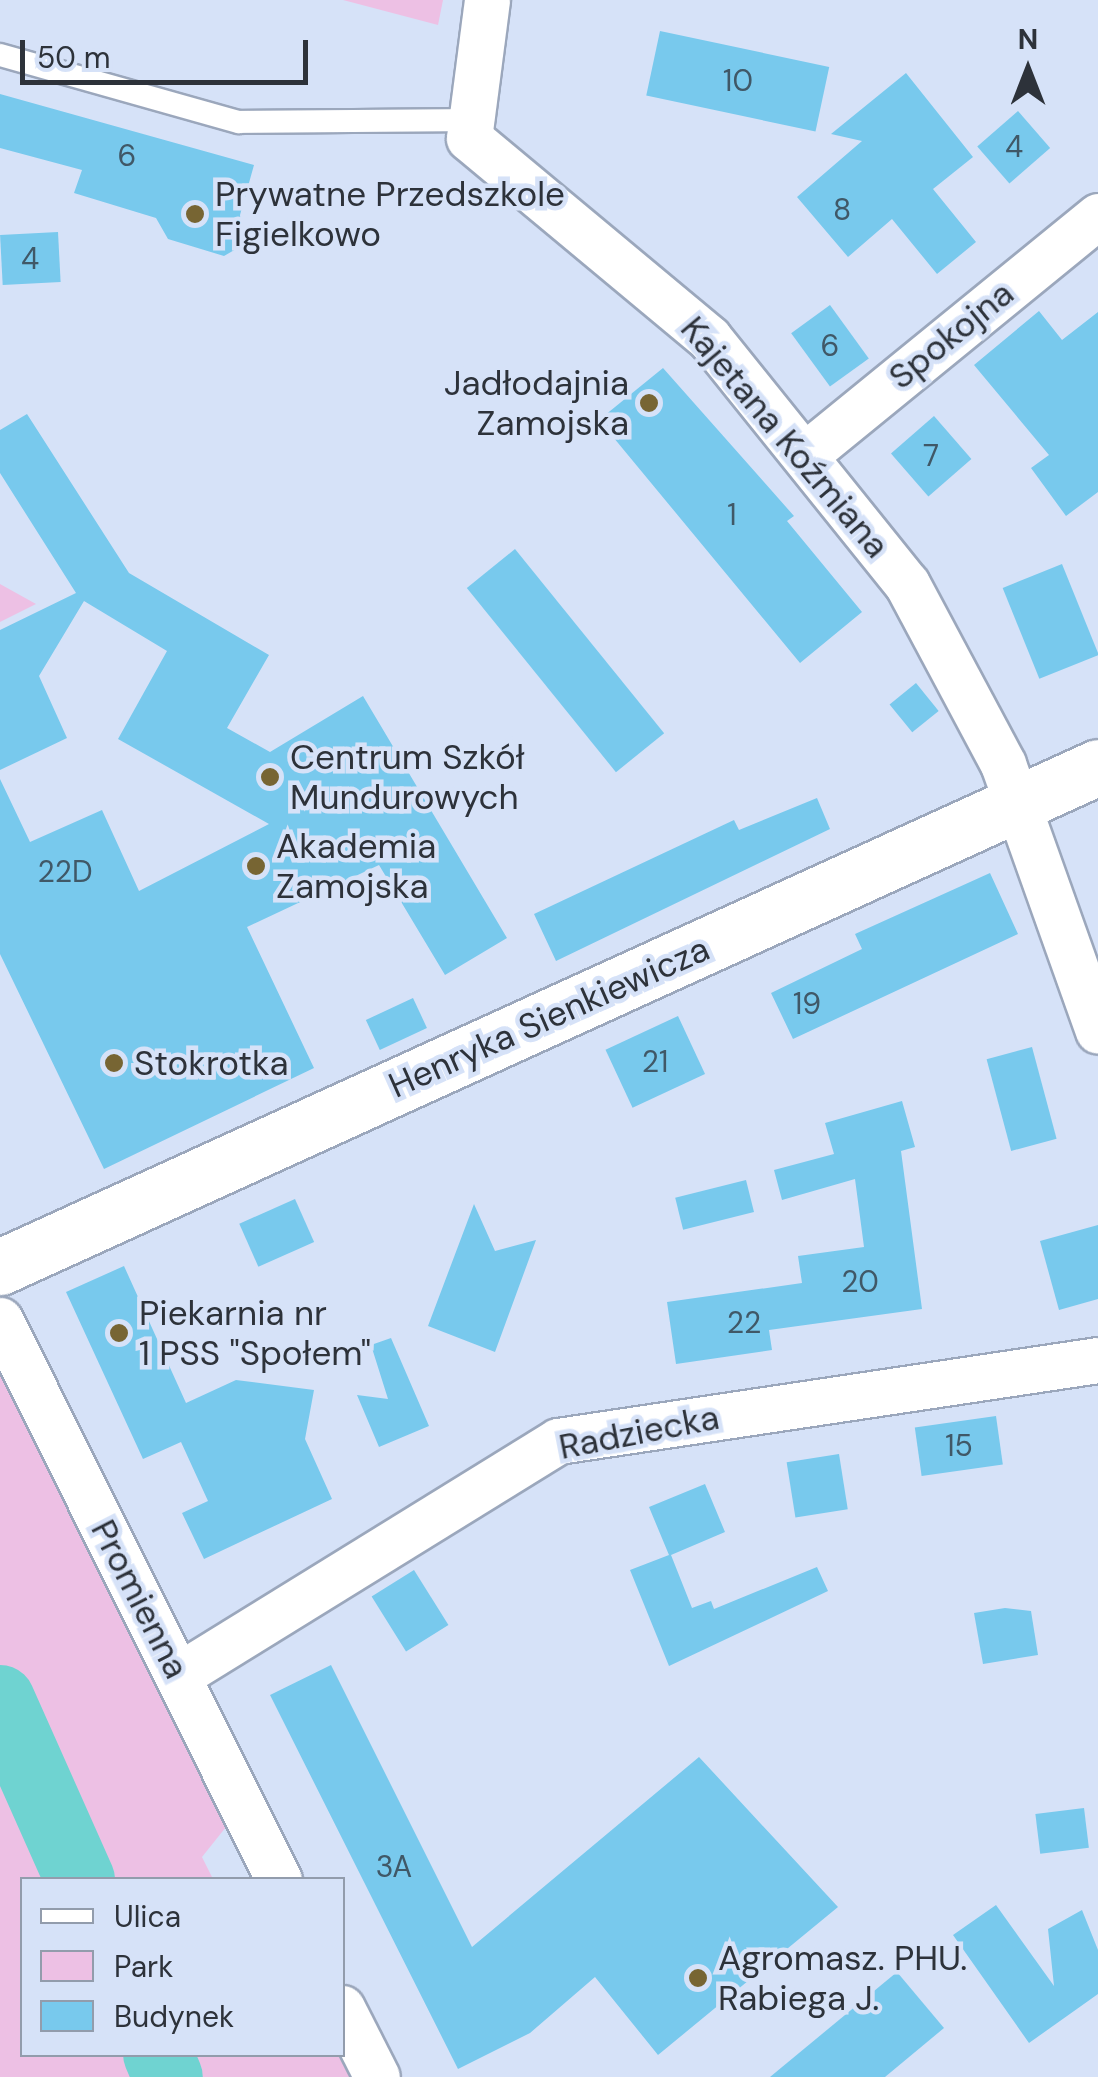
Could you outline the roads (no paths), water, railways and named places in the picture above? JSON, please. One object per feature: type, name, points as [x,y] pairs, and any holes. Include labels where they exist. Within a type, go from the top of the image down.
[{"type":"street","points":[[468,129],[487,0]]},
{"type":"street","name":"Kajetana Koźmiana","points":[[468,129],[709,338],[805,455],[931,622],[1019,802],[1098,1031]]},
{"type":"street","name":"Spokojna","points":[[805,455],[1098,216]]},
{"type":"street","name":"Henryka Sienkiewicza","points":[[0,1267],[1098,768]]},
{"type":"street","name":"Promienna","points":[[0,1320],[279,1877]]},
{"type":"street","name":"Radziecka","points":[[179,1675],[558,1441],[1098,1360]]},
{"type":"street","points":[[345,2014],[376,2077]]},
{"type":"lane","points":[[0,55],[239,122],[468,129]]},
{"type":"waterway","points":[[0,1700],[79,1877]]},
{"type":"waterway","points":[[159,2057],[168,2077]]},
{"type":"place","name":"Prywatne Przedszkole Figielkowo","points":[[195,214]]},
{"type":"place","name":"Jadłodajnia Zamojska","points":[[649,403]]},
{"type":"place","name":"Centrum Szkół Mundurowych","points":[[270,777]]},
{"type":"place","name":"Akademia Zamojska","points":[[256,866]]},
{"type":"place","name":"Stokrotka","points":[[114,1063]]},
{"type":"place","name":"Piekarnia nr 1 PSS \"Społem\"","points":[[119,1333]]},
{"type":"place","name":"Agromasz. PHU. Rabiega J.","points":[[698,1978]]}]
